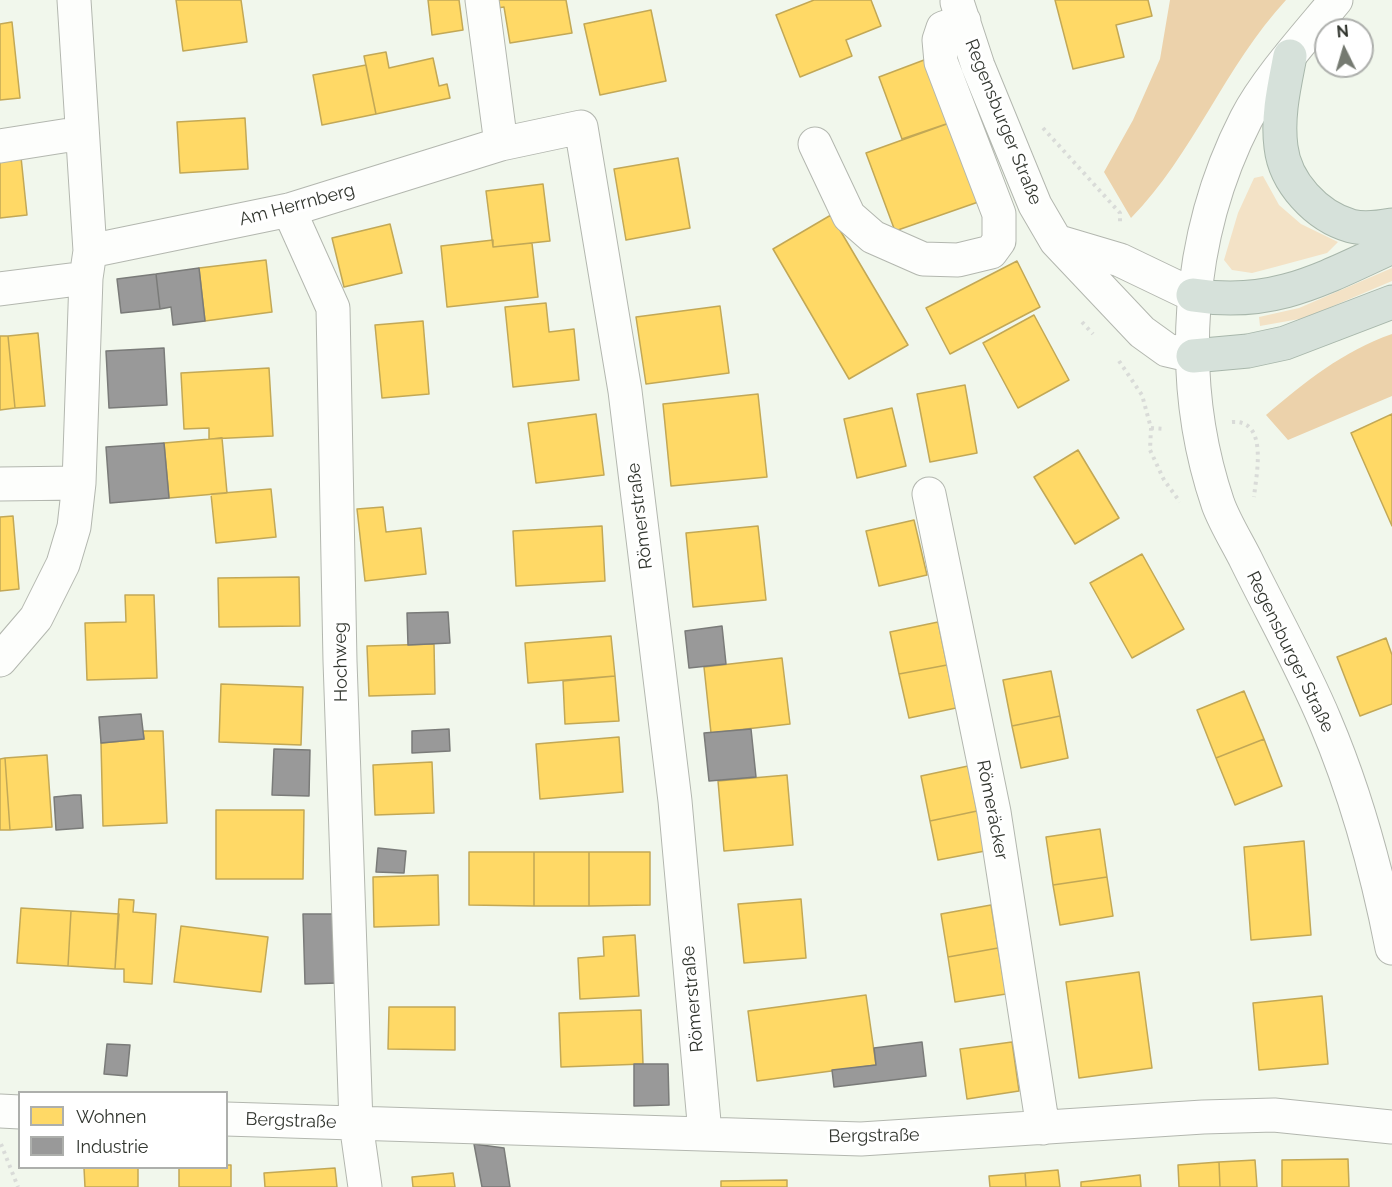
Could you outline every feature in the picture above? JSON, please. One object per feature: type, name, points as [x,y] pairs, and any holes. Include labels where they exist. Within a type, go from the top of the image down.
[{"type":"highway","points":[[1290,56],[1279,113],[1281,148],[1287,170],[1299,190],[1320,211],[1352,226],[1392,225]]},
{"type":"highway","points":[[1193,295],[1225,300],[1272,296],[1300,288],[1392,247]]},
{"type":"highway","points":[[1193,356],[1248,351],[1285,343],[1392,302]]},
{"type":"street","points":[[0,660],[36,618],[63,564],[74,526],[79,483],[88,265],[74,0]]},
{"type":"street","points":[[482,0],[501,144]]},
{"type":"street","name":"Regensburger Straße","points":[[1336,0],[1290,56],[1247,117],[1215,189],[1193,295],[1193,356],[1199,425],[1219,506],[1325,720],[1364,830],[1392,948]]},
{"type":"street","points":[[815,144],[849,216],[873,237],[923,259],[958,260],[991,252],[999,241],[999,214],[941,63],[939,40],[943,28],[961,11]]},
{"type":"street","name":"Regensburger Straße","points":[[961,11],[978,66],[1031,195],[1056,241],[1142,332],[1167,350],[1193,356]]},
{"type":"street","name":"Römerstraße","points":[[501,144],[581,127],[626,402],[675,801],[705,1133]]},
{"type":"street","points":[[0,146],[82,134]]},
{"type":"street","name":"Am Herrnberg","points":[[0,289],[289,210],[501,144]]},
{"type":"street","name":"Hochweg","points":[[289,210],[333,308],[341,673],[356,1123]]},
{"type":"street","points":[[1056,241],[1120,260],[1193,295]]},
{"type":"street","points":[[0,484],[79,483]]},
{"type":"street","name":"Römeräcker","points":[[929,494],[994,812],[1043,1128]]},
{"type":"street","points":[[0,1112],[18,1112]]},
{"type":"street","name":"Bergstraße","points":[[228,1119],[861,1139],[1203,1117],[1274,1115],[1392,1127]]},
{"type":"street","name":"Bergstraße","points":[[356,1123],[364,1187]]},
{"type":"path","points":[[1041,126],[1120,213]]},
{"type":"path","points":[[1118,358],[1142,395],[1150,428]]},
{"type":"path","points":[[0,1141],[18,1187]]},
{"type":"shaded area","points":[[1170,0],[1286,0],[1264,26],[1226,81],[1173,167],[1131,218],[1104,172],[1133,120],[1160,59]]},
{"type":"shaded area","points":[[1263,176],[1279,205],[1301,224],[1338,242],[1327,253],[1252,273],[1232,270],[1224,260],[1238,213],[1254,178]]},
{"type":"shaded area","points":[[1392,268],[1392,281],[1305,318],[1260,326],[1259,317],[1299,308]]},
{"type":"shaded area","points":[[1392,334],[1392,396],[1288,440],[1266,415],[1310,379],[1341,358]]},
{"type":"building: Wohnen","points":[[176,0],[241,0],[247,42],[183,51]]},
{"type":"building: Wohnen","points":[[428,0],[459,0],[463,30],[432,35]]},
{"type":"building: Wohnen","points":[[490,0],[566,0],[572,33],[510,43],[504,7],[491,9]]},
{"type":"building: Wohnen","points":[[814,0],[871,0],[881,26],[846,40],[852,56],[800,77],[776,15]]},
{"type":"building: Wohnen","points":[[1055,0],[1148,0],[1152,16],[1116,25],[1124,57],[1073,69]]},
{"type":"building: Wohnen","points":[[651,10],[666,81],[600,95],[584,24]]},
{"type":"building: Wohnen","points":[[12,22],[20,98],[0,100],[0,24]]},
{"type":"building: Wohnen","points":[[386,52],[389,68],[433,58],[439,86],[447,84],[450,98],[376,114],[364,56]]},
{"type":"building: Wohnen","points":[[932,57],[955,121],[902,139],[879,77]]},
{"type":"building: Wohnen","points":[[366,65],[376,114],[322,125],[313,75]]},
{"type":"building: Wohnen","points":[[245,118],[248,169],[180,173],[177,122]]},
{"type":"building: Wohnen","points":[[955,121],[984,200],[895,231],[866,153]]},
{"type":"building: Wohnen","points":[[21,157],[27,215],[0,218],[0,159]]},
{"type":"building: Wohnen","points":[[678,158],[690,228],[626,240],[614,169]]},
{"type":"building: Wohnen","points":[[543,184],[550,241],[493,247],[486,191]]},
{"type":"building: Wohnen","points":[[831,215],[908,345],[849,379],[773,249]]},
{"type":"building: Wohnen","points":[[390,224],[402,273],[344,287],[332,238]]},
{"type":"building: Wohnen","points":[[493,240],[493,247],[532,243],[538,297],[447,307],[441,246]]},
{"type":"building: Wohnen","points":[[266,260],[272,312],[205,321],[199,268]]},
{"type":"building: Wohnen","points":[[1017,261],[1040,307],[950,354],[926,308]]},
{"type":"building: Wohnen","points":[[546,303],[549,332],[574,329],[579,380],[513,387],[505,307]]},
{"type":"building: Wohnen","points":[[720,306],[729,373],[646,384],[636,317]]},
{"type":"building: Wohnen","points":[[1034,315],[1069,380],[1018,408],[983,343]]},
{"type":"building: Wohnen","points":[[423,321],[429,394],[382,398],[375,325]]},
{"type":"building: Wohnen","points":[[38,333],[45,406],[15,408],[8,336]]},
{"type":"building: Wohnen","points":[[0,336],[8,336],[15,408],[0,410]]},
{"type":"building: Wohnen","points":[[269,368],[273,436],[209,439],[209,428],[184,429],[181,373]]},
{"type":"building: Wohnen","points":[[965,385],[977,453],[930,462],[917,394]]},
{"type":"building: Wohnen","points":[[758,394],[767,477],[671,486],[663,404]]},
{"type":"building: Wohnen","points":[[892,408],[906,466],[857,478],[844,419]]},
{"type":"building: Wohnen","points":[[596,414],[604,475],[536,483],[528,423]]},
{"type":"building: Wohnen","points":[[1392,414],[1392,526],[1351,433]]},
{"type":"building: Wohnen","points":[[222,438],[227,493],[169,498],[164,443]]},
{"type":"building: Wohnen","points":[[1078,450],[1119,518],[1075,544],[1034,477]]},
{"type":"building: Wohnen","points":[[271,489],[276,537],[216,543],[211,494]]},
{"type":"building: Wohnen","points":[[383,507],[386,532],[421,528],[426,574],[365,581],[357,509]]},
{"type":"building: Wohnen","points":[[13,516],[19,589],[0,591],[0,517]]},
{"type":"building: Wohnen","points":[[914,520],[927,575],[879,586],[866,531]]},
{"type":"building: Wohnen","points":[[602,526],[605,581],[516,586],[513,531]]},
{"type":"building: Wohnen","points":[[758,526],[766,600],[693,607],[686,533]]},
{"type":"building: Wohnen","points":[[1142,554],[1184,629],[1132,658],[1090,583]]},
{"type":"building: Wohnen","points":[[299,577],[300,626],[219,627],[218,578]]},
{"type":"building: Wohnen","points":[[125,595],[154,595],[157,678],[87,680],[85,623],[126,622]]},
{"type":"building: Wohnen","points":[[938,622],[947,665],[899,674],[890,632]]},
{"type":"building: Wohnen","points":[[611,636],[615,676],[528,683],[525,643]]},
{"type":"building: Wohnen","points":[[1386,638],[1392,655],[1392,704],[1360,716],[1337,657]]},
{"type":"building: Wohnen","points":[[434,644],[435,694],[369,696],[367,646]]},
{"type":"building: Wohnen","points":[[782,658],[790,724],[711,733],[704,667]]},
{"type":"building: Wohnen","points":[[947,665],[956,708],[909,718],[899,674]]},
{"type":"building: Wohnen","points":[[1051,671],[1060,716],[1012,726],[1003,680]]},
{"type":"building: Wohnen","points":[[615,676],[619,721],[565,724],[563,681]]},
{"type":"building: Wohnen","points":[[221,684],[303,687],[301,745],[219,742]]},
{"type":"building: Wohnen","points":[[1244,691],[1264,739],[1216,758],[1197,710]]},
{"type":"building: Wohnen","points":[[1060,716],[1068,758],[1021,768],[1012,726]]},
{"type":"building: Wohnen","points":[[143,731],[163,731],[167,823],[103,826],[101,743],[144,739]]},
{"type":"building: Wohnen","points":[[619,737],[623,792],[540,799],[536,744]]},
{"type":"building: Wohnen","points":[[1264,739],[1282,786],[1235,805],[1216,758]]},
{"type":"building: Wohnen","points":[[47,755],[52,827],[10,830],[5,758]]},
{"type":"building: Wohnen","points":[[5,758],[10,830],[0,830],[0,759]]},
{"type":"building: Wohnen","points":[[432,762],[434,813],[375,815],[373,765]]},
{"type":"building: Wohnen","points":[[968,766],[977,811],[930,821],[921,776]]},
{"type":"building: Wohnen","points":[[787,775],[793,845],[724,851],[718,781]]},
{"type":"building: Wohnen","points":[[216,810],[304,810],[303,879],[216,879]]},
{"type":"building: Wohnen","points":[[977,811],[985,851],[938,860],[930,821]]},
{"type":"building: Wohnen","points":[[1100,829],[1107,877],[1053,885],[1046,837]]},
{"type":"building: Wohnen","points":[[1304,841],[1311,935],[1251,940],[1244,847]]},
{"type":"building: Wohnen","points":[[469,852],[534,852],[534,906],[469,905]]},
{"type":"building: Wohnen","points":[[534,852],[589,852],[589,906],[534,906]]},
{"type":"building: Wohnen","points":[[589,852],[650,852],[650,905],[589,906]]},
{"type":"building: Wohnen","points":[[438,875],[439,925],[374,927],[373,877]]},
{"type":"building: Wohnen","points":[[1107,877],[1113,916],[1060,925],[1053,885]]},
{"type":"building: Wohnen","points":[[119,899],[134,900],[133,912],[156,914],[152,984],[124,982],[124,969],[115,969]]},
{"type":"building: Wohnen","points":[[801,899],[806,958],[744,963],[738,904]]},
{"type":"building: Wohnen","points":[[991,905],[998,948],[948,957],[941,914]]},
{"type":"building: Wohnen","points":[[21,908],[71,911],[68,966],[17,963]]},
{"type":"building: Wohnen","points":[[71,911],[119,914],[115,969],[68,966]]},
{"type":"building: Wohnen","points":[[181,926],[268,937],[261,992],[174,982]]},
{"type":"building: Wohnen","points":[[635,935],[639,996],[580,999],[578,958],[604,956],[603,937]]},
{"type":"building: Wohnen","points":[[998,948],[1006,994],[955,1002],[948,957]]},
{"type":"building: Wohnen","points":[[1139,972],[1152,1068],[1079,1078],[1066,982]]},
{"type":"building: Wohnen","points":[[866,995],[876,1065],[757,1081],[748,1011]]},
{"type":"building: Wohnen","points":[[1322,996],[1328,1064],[1259,1070],[1253,1003]]},
{"type":"building: Wohnen","points":[[389,1007],[455,1007],[455,1050],[388,1049]]},
{"type":"building: Wohnen","points":[[641,1010],[643,1064],[561,1067],[559,1013]]},
{"type":"building: Wohnen","points":[[1012,1042],[1019,1091],[967,1099],[960,1049]]},
{"type":"building: Wohnen","points":[[1348,1159],[1349,1187],[1282,1187],[1282,1160]]},
{"type":"building: Wohnen","points":[[1255,1160],[1257,1187],[1220,1187],[1219,1162]]},
{"type":"building: Wohnen","points":[[1219,1162],[1220,1187],[1179,1187],[1178,1165]]},
{"type":"building: Wohnen","points":[[228,1165],[231,1165],[231,1187],[179,1187],[179,1169],[228,1169]]},
{"type":"building: Wohnen","points":[[335,1168],[337,1187],[265,1187],[264,1173]]},
{"type":"building: Wohnen","points":[[84,1169],[138,1169],[138,1187],[85,1187]]},
{"type":"building: Wohnen","points":[[1058,1170],[1060,1187],[1026,1187],[1025,1173]]},
{"type":"building: Wohnen","points":[[453,1173],[455,1187],[413,1187],[412,1177]]},
{"type":"building: Wohnen","points":[[1025,1173],[1026,1187],[990,1187],[989,1176]]},
{"type":"building: Wohnen","points":[[1140,1175],[1141,1187],[1081,1187],[1081,1182]]},
{"type":"building: Wohnen","points":[[787,1180],[787,1187],[721,1187],[721,1181]]},
{"type":"building: Industrie","points":[[199,268],[205,321],[173,325],[171,307],[160,309],[156,274]]},
{"type":"building: Industrie","points":[[156,274],[160,309],[121,313],[117,279]]},
{"type":"building: Industrie","points":[[164,348],[167,405],[109,408],[106,351]]},
{"type":"building: Industrie","points":[[164,443],[169,498],[110,503],[106,447]]},
{"type":"building: Industrie","points":[[448,612],[450,643],[408,645],[407,613]]},
{"type":"building: Industrie","points":[[722,626],[726,664],[689,668],[685,631]]},
{"type":"building: Industrie","points":[[141,714],[144,739],[101,743],[99,717]]},
{"type":"building: Industrie","points":[[449,729],[450,751],[412,753],[412,731]]},
{"type":"building: Industrie","points":[[751,729],[756,777],[709,781],[704,733]]},
{"type":"building: Industrie","points":[[274,749],[310,750],[309,796],[272,795]]},
{"type":"building: Industrie","points":[[81,795],[83,828],[56,830],[54,797]]},
{"type":"building: Industrie","points":[[378,848],[406,851],[404,873],[376,872]]},
{"type":"building: Industrie","points":[[303,914],[336,914],[337,983],[305,984]]},
{"type":"building: Industrie","points":[[922,1042],[926,1076],[834,1087],[832,1070],[876,1065],[874,1048]]},
{"type":"building: Industrie","points":[[107,1044],[130,1045],[127,1076],[104,1074]]},
{"type":"building: Industrie","points":[[634,1064],[668,1064],[669,1105],[634,1106]]},
{"type":"building: Industrie","points":[[474,1144],[504,1148],[510,1187],[482,1187]]}]
